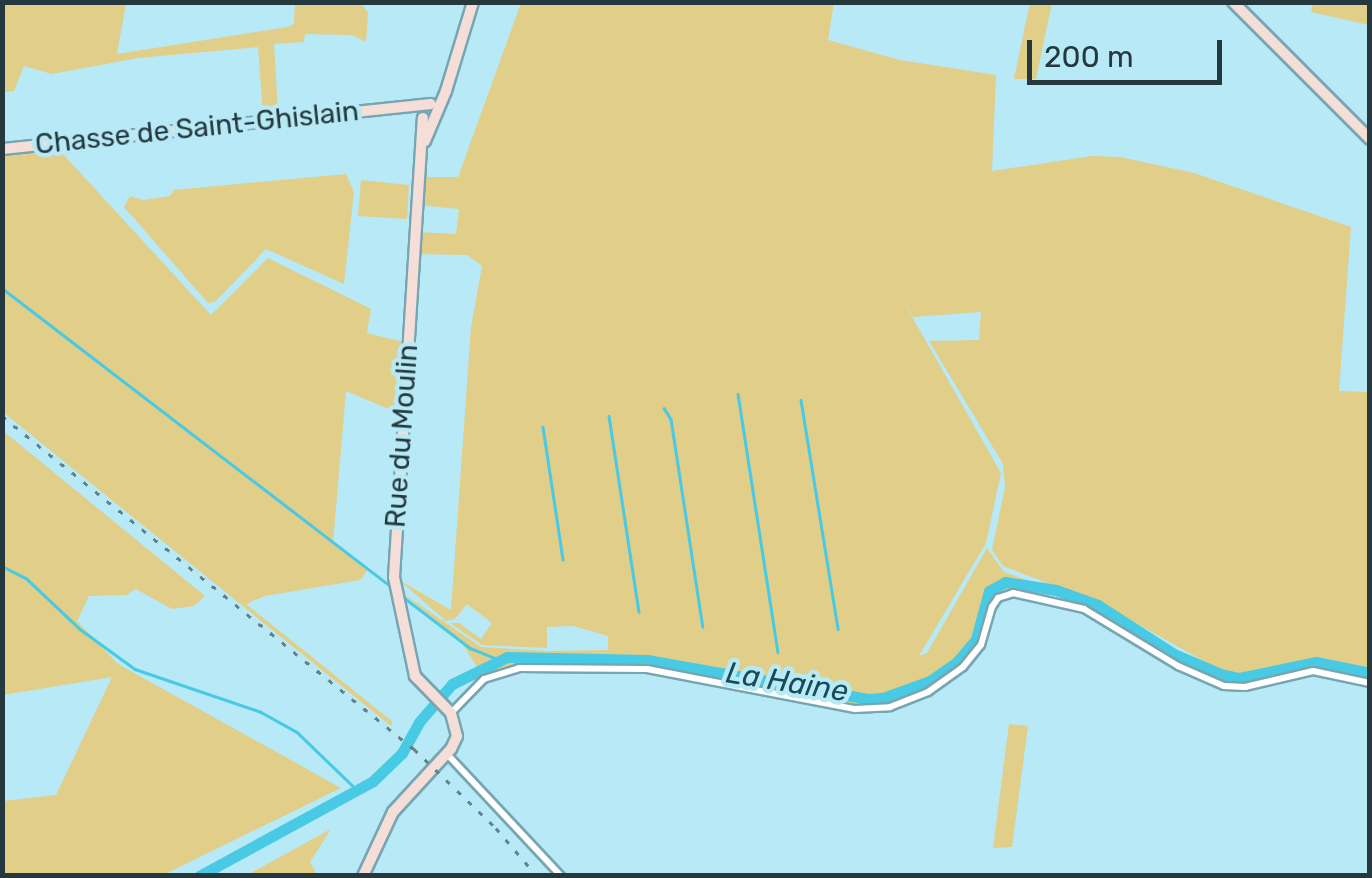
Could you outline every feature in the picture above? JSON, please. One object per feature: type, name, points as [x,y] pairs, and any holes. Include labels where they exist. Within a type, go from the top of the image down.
[{"type":"street","name":"Rue du Moulin","points":[[448,710],[416,676],[398,602],[393,557],[427,112],[450,77],[473,2]]},
{"type":"street","points":[[1233,2],[1370,139]]},
{"type":"street","name":"Chasse de Saint-Ghislain","points":[[2,148],[392,109],[427,112]]},
{"type":"street","points":[[363,876],[393,812],[447,754],[456,736],[448,710],[484,679],[519,668],[647,669],[855,709],[890,707],[928,692],[963,668],[981,645],[998,598],[1013,593],[1094,613],[1178,666],[1224,686],[1244,686],[1313,671],[1370,683]]},
{"type":"street","points":[[447,754],[474,778],[561,876]]},
{"type":"shaded area","points":[[295,2],[361,3],[368,13],[366,42],[352,35],[305,34],[304,42],[274,44],[278,112],[263,113],[258,47],[138,58],[52,74],[24,66],[14,91],[3,92],[3,3],[126,3],[117,54],[288,27],[294,24]]},
{"type":"shaded area","points":[[1030,2],[1052,3],[1036,79],[1014,79]]},
{"type":"shaded area","points":[[521,3],[834,3],[828,40],[900,60],[996,75],[992,171],[1092,156],[1120,157],[1194,173],[1351,227],[1339,391],[1369,392],[1369,670],[1314,659],[1238,676],[1223,672],[1102,604],[1003,566],[992,550],[1005,487],[1003,464],[929,341],[979,340],[981,312],[913,317],[894,285],[1001,473],[986,543],[919,656],[927,653],[987,548],[1004,572],[1033,582],[1030,594],[1009,591],[996,597],[986,614],[981,640],[961,666],[894,704],[856,707],[648,667],[516,666],[483,677],[462,643],[401,592],[481,647],[608,650],[608,636],[573,626],[547,627],[547,648],[482,645],[450,623],[459,623],[481,639],[492,623],[467,604],[455,619],[446,621],[399,580],[451,610],[471,327],[482,266],[467,255],[415,254],[416,232],[456,234],[459,209],[418,205],[420,177],[458,177]]},
{"type":"shaded area","points":[[1313,3],[1369,3],[1369,25],[1311,12]]},
{"type":"shaded area","points":[[49,148],[62,153],[211,315],[268,258],[371,309],[367,333],[403,342],[398,413],[346,391],[333,543],[368,569],[360,580],[265,596],[246,604],[393,722],[391,726],[3,412],[2,152]]},
{"type":"shaded area","points":[[346,174],[354,192],[344,284],[266,249],[215,302],[208,303],[124,207],[130,196],[143,200],[170,196],[174,190]]},
{"type":"shaded area","points":[[361,180],[409,185],[407,219],[358,216]]},
{"type":"shaded area","points":[[2,430],[205,596],[194,606],[172,609],[136,589],[126,595],[89,596],[77,621],[118,664],[341,788],[163,875],[3,875],[3,801],[56,795],[112,677],[3,695]]},
{"type":"shaded area","points":[[1009,724],[1028,726],[1012,847],[993,848]]},
{"type":"shaded area","points":[[331,829],[310,862],[317,875],[247,875]]},
{"type":"waterway","points":[[2,288],[392,587]]},
{"type":"waterway","points":[[738,394],[778,652]]},
{"type":"waterway","points":[[801,400],[838,629]]},
{"type":"waterway","points":[[664,408],[671,419],[703,627]]},
{"type":"waterway","points":[[609,416],[639,612]]},
{"type":"waterway","points":[[543,427],[563,559]]},
{"type":"waterway","points":[[2,566],[27,579],[80,629],[135,669],[261,712],[297,732],[357,790]]},
{"type":"waterway","name":"La Haine","points":[[199,876],[373,781],[402,753],[419,722],[452,684],[507,657],[647,660],[868,699],[883,698],[930,681],[957,662],[976,639],[989,591],[1005,582],[1056,590],[1098,605],[1174,654],[1221,674],[1239,678],[1316,662],[1370,673]]},
{"type":"waterway","points":[[402,596],[470,648],[500,660]]},
{"type":"railway","points":[[2,416],[414,749],[496,828],[537,876]]}]
